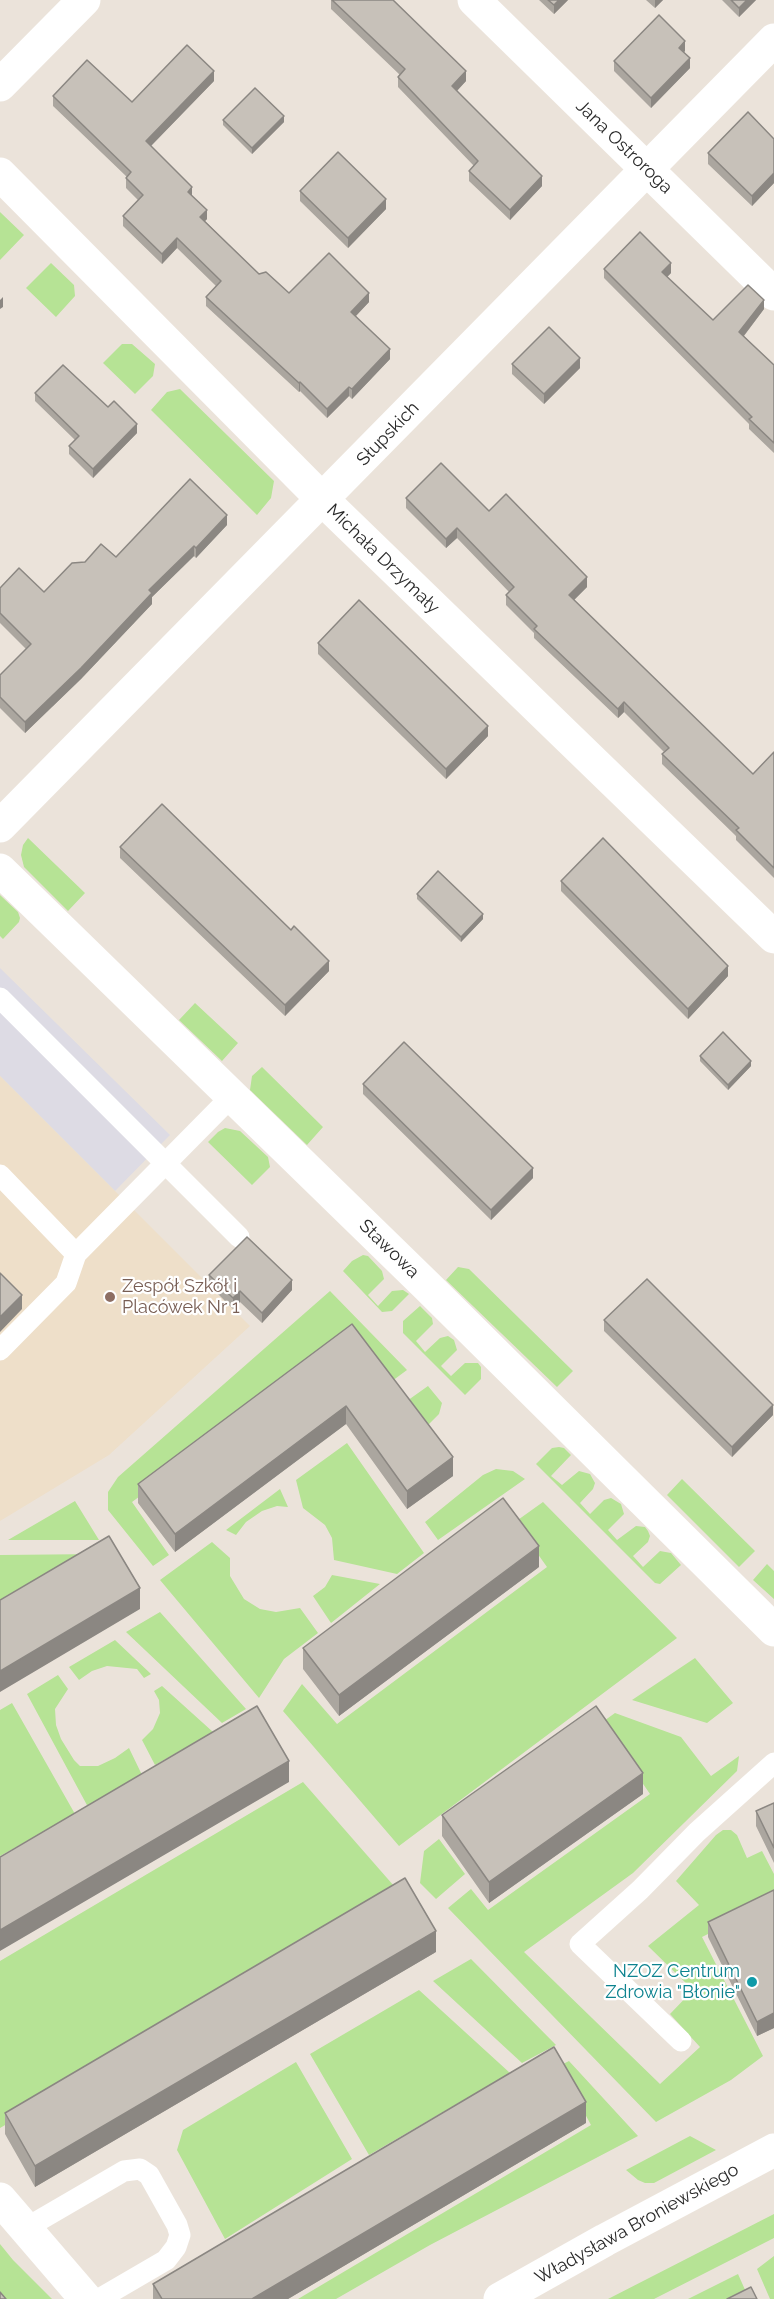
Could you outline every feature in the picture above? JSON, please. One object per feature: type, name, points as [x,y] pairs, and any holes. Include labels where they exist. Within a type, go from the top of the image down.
[{"type":"street","points":[[0,85],[84,0]]},
{"type":"street","name":"Jana Ostroroga","points":[[474,0],[774,294]]},
{"type":"street","name":"Słupskich","points":[[0,826],[774,40]]},
{"type":"street","name":"Michała Drzymały","points":[[0,174],[323,500],[774,937]]},
{"type":"street","name":"Stawowa","points":[[0,870],[428,1287],[774,1630]]},
{"type":"street","name":"Władysława Broniewskiego","points":[[501,2299],[605,2240],[774,2150]]},
{"type":"street","points":[[0,2199],[86,2299]]},
{"type":"lane","points":[[0,998],[240,1237]]},
{"type":"lane","points":[[0,1350],[66,1283],[76,1254],[232,1096]]},
{"type":"lane","points":[[0,1175],[76,1254]]},
{"type":"lane","points":[[681,2041],[580,1944],[640,1890],[697,1832],[774,1763]]},
{"type":"lane","points":[[26,2228],[124,2171],[140,2169],[149,2175],[177,2224],[180,2235],[176,2247],[166,2260],[99,2299]]},
{"type":"shaded area","points":[[0,968],[170,1135],[115,1191],[0,1076]]},
{"type":"shaded area","name":"Zespół Szkół i Placówek Nr 1","points":[[0,1076],[250,1326],[109,1455],[0,1521]]},
{"type":"green space","points":[[0,212],[24,235],[0,260]]},
{"type":"green space","points":[[51,263],[74,285],[75,296],[56,317],[26,288]]},
{"type":"green space","points":[[122,344],[132,344],[155,364],[153,376],[135,394],[103,363]]},
{"type":"green space","points":[[180,389],[274,481],[271,498],[257,515],[151,410],[167,392]]},
{"type":"green space","points":[[28,838],[85,893],[68,911],[24,867],[21,855],[23,845]]},
{"type":"green space","points":[[0,895],[18,912],[20,918],[3,939],[0,936]]},
{"type":"green space","points":[[195,1003],[238,1043],[222,1061],[179,1020]]},
{"type":"green space","points":[[262,1067],[323,1127],[307,1145],[250,1090],[252,1076]]},
{"type":"green space","points":[[225,1128],[240,1131],[268,1157],[270,1167],[252,1185],[208,1142]]},
{"type":"green space","points":[[363,1255],[368,1256],[382,1271],[384,1279],[368,1295],[378,1306],[392,1291],[403,1290],[409,1294],[392,1311],[382,1312],[343,1271],[352,1261]]},
{"type":"green space","points":[[458,1267],[469,1269],[573,1371],[557,1387],[446,1280]]},
{"type":"green space","points":[[330,1291],[407,1370],[388,1384],[352,1339],[132,1502],[169,1555],[153,1566],[108,1510],[108,1492],[118,1477]]},
{"type":"green space","points":[[420,1306],[432,1318],[433,1324],[416,1341],[425,1352],[440,1338],[448,1336],[454,1340],[457,1350],[441,1366],[451,1376],[465,1363],[478,1363],[481,1367],[481,1379],[465,1395],[403,1333],[403,1321]]},
{"type":"green space","points":[[428,1386],[442,1403],[439,1414],[429,1424],[375,1460],[359,1435]]},
{"type":"green space","points":[[347,1443],[424,1553],[397,1574],[334,1560],[332,1538],[325,1525],[303,1508],[296,1480]]},
{"type":"green space","points":[[552,1448],[564,1448],[571,1455],[551,1476],[562,1485],[579,1471],[590,1474],[595,1483],[593,1489],[580,1503],[590,1514],[604,1500],[611,1498],[621,1504],[624,1514],[608,1530],[617,1540],[636,1526],[645,1527],[648,1531],[650,1536],[648,1542],[633,1556],[643,1567],[660,1551],[671,1553],[681,1565],[660,1584],[655,1583],[536,1464]]},
{"type":"green space","points":[[496,1469],[513,1471],[525,1479],[438,1540],[425,1522],[483,1475]]},
{"type":"green space","points":[[682,1479],[755,1551],[739,1567],[667,1495]]},
{"type":"green space","points":[[280,1489],[288,1507],[277,1506],[262,1511],[246,1522],[236,1535],[226,1530]]},
{"type":"green space","points":[[75,1501],[99,1540],[8,1540]]},
{"type":"green space","points":[[543,1502],[677,1638],[399,1846],[283,1711],[302,1684],[337,1724],[547,1567],[515,1522]]},
{"type":"green space","points":[[212,1542],[230,1558],[230,1576],[244,1599],[260,1609],[276,1612],[300,1608],[318,1633],[284,1659],[259,1698],[160,1580]]},
{"type":"green space","points":[[101,1554],[0,1614],[0,1555]]},
{"type":"green space","points":[[767,1564],[774,1571],[774,1599],[753,1580]]},
{"type":"green space","points":[[332,1575],[380,1584],[331,1623],[313,1596],[325,1587]]},
{"type":"green space","points":[[160,1612],[246,1709],[222,1723],[126,1632]]},
{"type":"green space","points":[[115,1640],[151,1674],[144,1678],[137,1669],[107,1666],[92,1671],[79,1680],[69,1667]]},
{"type":"green space","points":[[695,1658],[733,1703],[707,1723],[632,1700]]},
{"type":"green space","points":[[58,1675],[68,1689],[55,1709],[56,1725],[61,1739],[74,1760],[80,1766],[98,1766],[129,1748],[142,1775],[88,1807],[27,1694]]},
{"type":"green space","points":[[162,1686],[213,1732],[155,1765],[142,1740],[153,1729],[160,1713],[159,1700],[154,1691]]},
{"type":"green space","points":[[12,1703],[75,1814],[0,1856],[0,1710]]},
{"type":"green space","points":[[615,1713],[681,1737],[711,1776],[739,1756],[737,1771],[633,1873],[524,1952],[660,2084],[700,2047],[670,2014],[693,1990],[648,1946],[699,1905],[676,1881],[723,1830],[731,1830],[737,1835],[747,1858],[762,1851],[774,1874],[774,1901],[702,1937],[763,2056],[731,2080],[656,2122],[448,1908],[471,1889],[488,1910],[650,1794],[601,1723]]},
{"type":"green space","points":[[303,1782],[401,1894],[0,2128],[0,1961]]},
{"type":"green space","points":[[439,1839],[465,1874],[436,1899],[420,1883],[424,1851]]},
{"type":"green space","points":[[471,1959],[556,2045],[522,2063],[433,1981]]},
{"type":"green space","points":[[419,1990],[510,2073],[369,2155],[310,2054]]},
{"type":"green space","points":[[569,2061],[638,2136],[430,2245],[336,2299],[298,2299],[591,2125],[559,2066]]},
{"type":"green space","points":[[296,2062],[352,2159],[225,2239],[177,2150],[183,2130]]},
{"type":"green space","points":[[690,2136],[716,2150],[654,2183],[638,2180],[626,2170]]},
{"type":"green space","points":[[774,2214],[774,2238],[654,2299],[608,2299]]},
{"type":"green space","points":[[0,2244],[13,2260],[52,2299],[0,2299]]},
{"type":"green space","points":[[774,2256],[774,2299],[770,2299],[757,2269]]},
{"type":"green space","points":[[738,2274],[746,2292],[732,2299],[688,2299]]},
{"type":"building","points":[[332,0],[393,0],[466,71],[452,86],[542,176],[510,210],[469,171],[478,161],[398,77],[405,69]]},
{"type":"building","points":[[548,0],[559,0],[554,5]]},
{"type":"building","points":[[731,0],[747,0],[739,8]]},
{"type":"building","points":[[659,15],[685,41],[679,48],[690,58],[651,98],[614,61]]},
{"type":"building","points":[[187,45],[214,71],[146,141],[192,187],[188,192],[207,210],[200,217],[259,274],[266,272],[289,293],[329,253],[369,293],[351,312],[390,349],[352,389],[349,387],[327,409],[206,297],[221,281],[177,238],[162,254],[123,216],[143,195],[126,178],[131,172],[53,96],[87,60],[132,102]]},
{"type":"building","points":[[255,88],[284,116],[252,148],[223,120]]},
{"type":"building","points":[[748,112],[774,139],[774,173],[752,196],[708,153]]},
{"type":"building","points":[[338,152],[386,199],[348,238],[300,191]]},
{"type":"building","points":[[640,232],[671,263],[662,272],[713,320],[748,285],[764,300],[739,332],[774,365],[774,443],[749,419],[752,417],[604,269]]},
{"type":"building","points":[[549,327],[580,358],[544,394],[512,364]]},
{"type":"building","points":[[63,365],[108,407],[114,401],[137,424],[93,469],[69,446],[79,436],[35,393]]},
{"type":"building","points":[[441,463],[489,511],[506,494],[587,577],[569,595],[753,774],[774,752],[774,868],[736,830],[739,828],[662,754],[669,748],[624,702],[618,709],[534,629],[537,626],[506,595],[514,587],[457,528],[446,539],[406,498]]},
{"type":"building","points":[[190,479],[227,515],[196,548],[194,546],[149,590],[152,593],[81,668],[25,722],[0,697],[0,675],[31,644],[0,613],[0,588],[19,568],[44,592],[72,563],[85,562],[101,544],[116,557]]},
{"type":"building","points":[[359,600],[488,726],[446,769],[318,643]]},
{"type":"building","points":[[162,804],[291,930],[294,926],[329,961],[285,1005],[120,847]]},
{"type":"building","points":[[603,838],[728,966],[688,1009],[561,881]]},
{"type":"building","points":[[438,871],[483,914],[461,937],[417,894]]},
{"type":"building","points":[[723,1032],[751,1061],[728,1085],[700,1056]]},
{"type":"building","points":[[404,1042],[533,1168],[491,1210],[363,1084]]},
{"type":"building","points":[[247,1237],[292,1280],[262,1313],[240,1291],[233,1298],[209,1275]]},
{"type":"building","points":[[0,1273],[22,1295],[0,1317]]},
{"type":"building","points":[[647,1279],[773,1405],[732,1447],[604,1320]]},
{"type":"building","points":[[352,1324],[453,1457],[407,1491],[346,1406],[175,1534],[138,1484]]},
{"type":"building","points":[[503,1498],[539,1546],[339,1695],[303,1648]]},
{"type":"building","points":[[109,1536],[140,1588],[0,1671],[0,1600]]},
{"type":"building","points":[[257,1706],[289,1761],[0,1930],[0,1857]]},
{"type":"building","points":[[596,1706],[643,1773],[489,1882],[442,1815]]},
{"type":"building","points":[[774,1803],[774,1848],[756,1811]]},
{"type":"building","points":[[405,1878],[436,1931],[35,2166],[5,2113]]},
{"type":"building","name":"NZOZ Centrum Zdrowia \"Błonie\"","points":[[774,1890],[774,2013],[757,2022],[708,1922]]},
{"type":"building","points":[[554,2047],[586,2102],[252,2299],[162,2299],[153,2284]]},
{"type":"building","points":[[751,2287],[757,2299],[727,2299]]},
{"type":"place","name":"Zespół Szkół i Placówek Nr 1","points":[[110,1297]]},
{"type":"place","name":"NZOZ Centrum Zdrowia \"Błonie\"","points":[[752,1982]]}]
